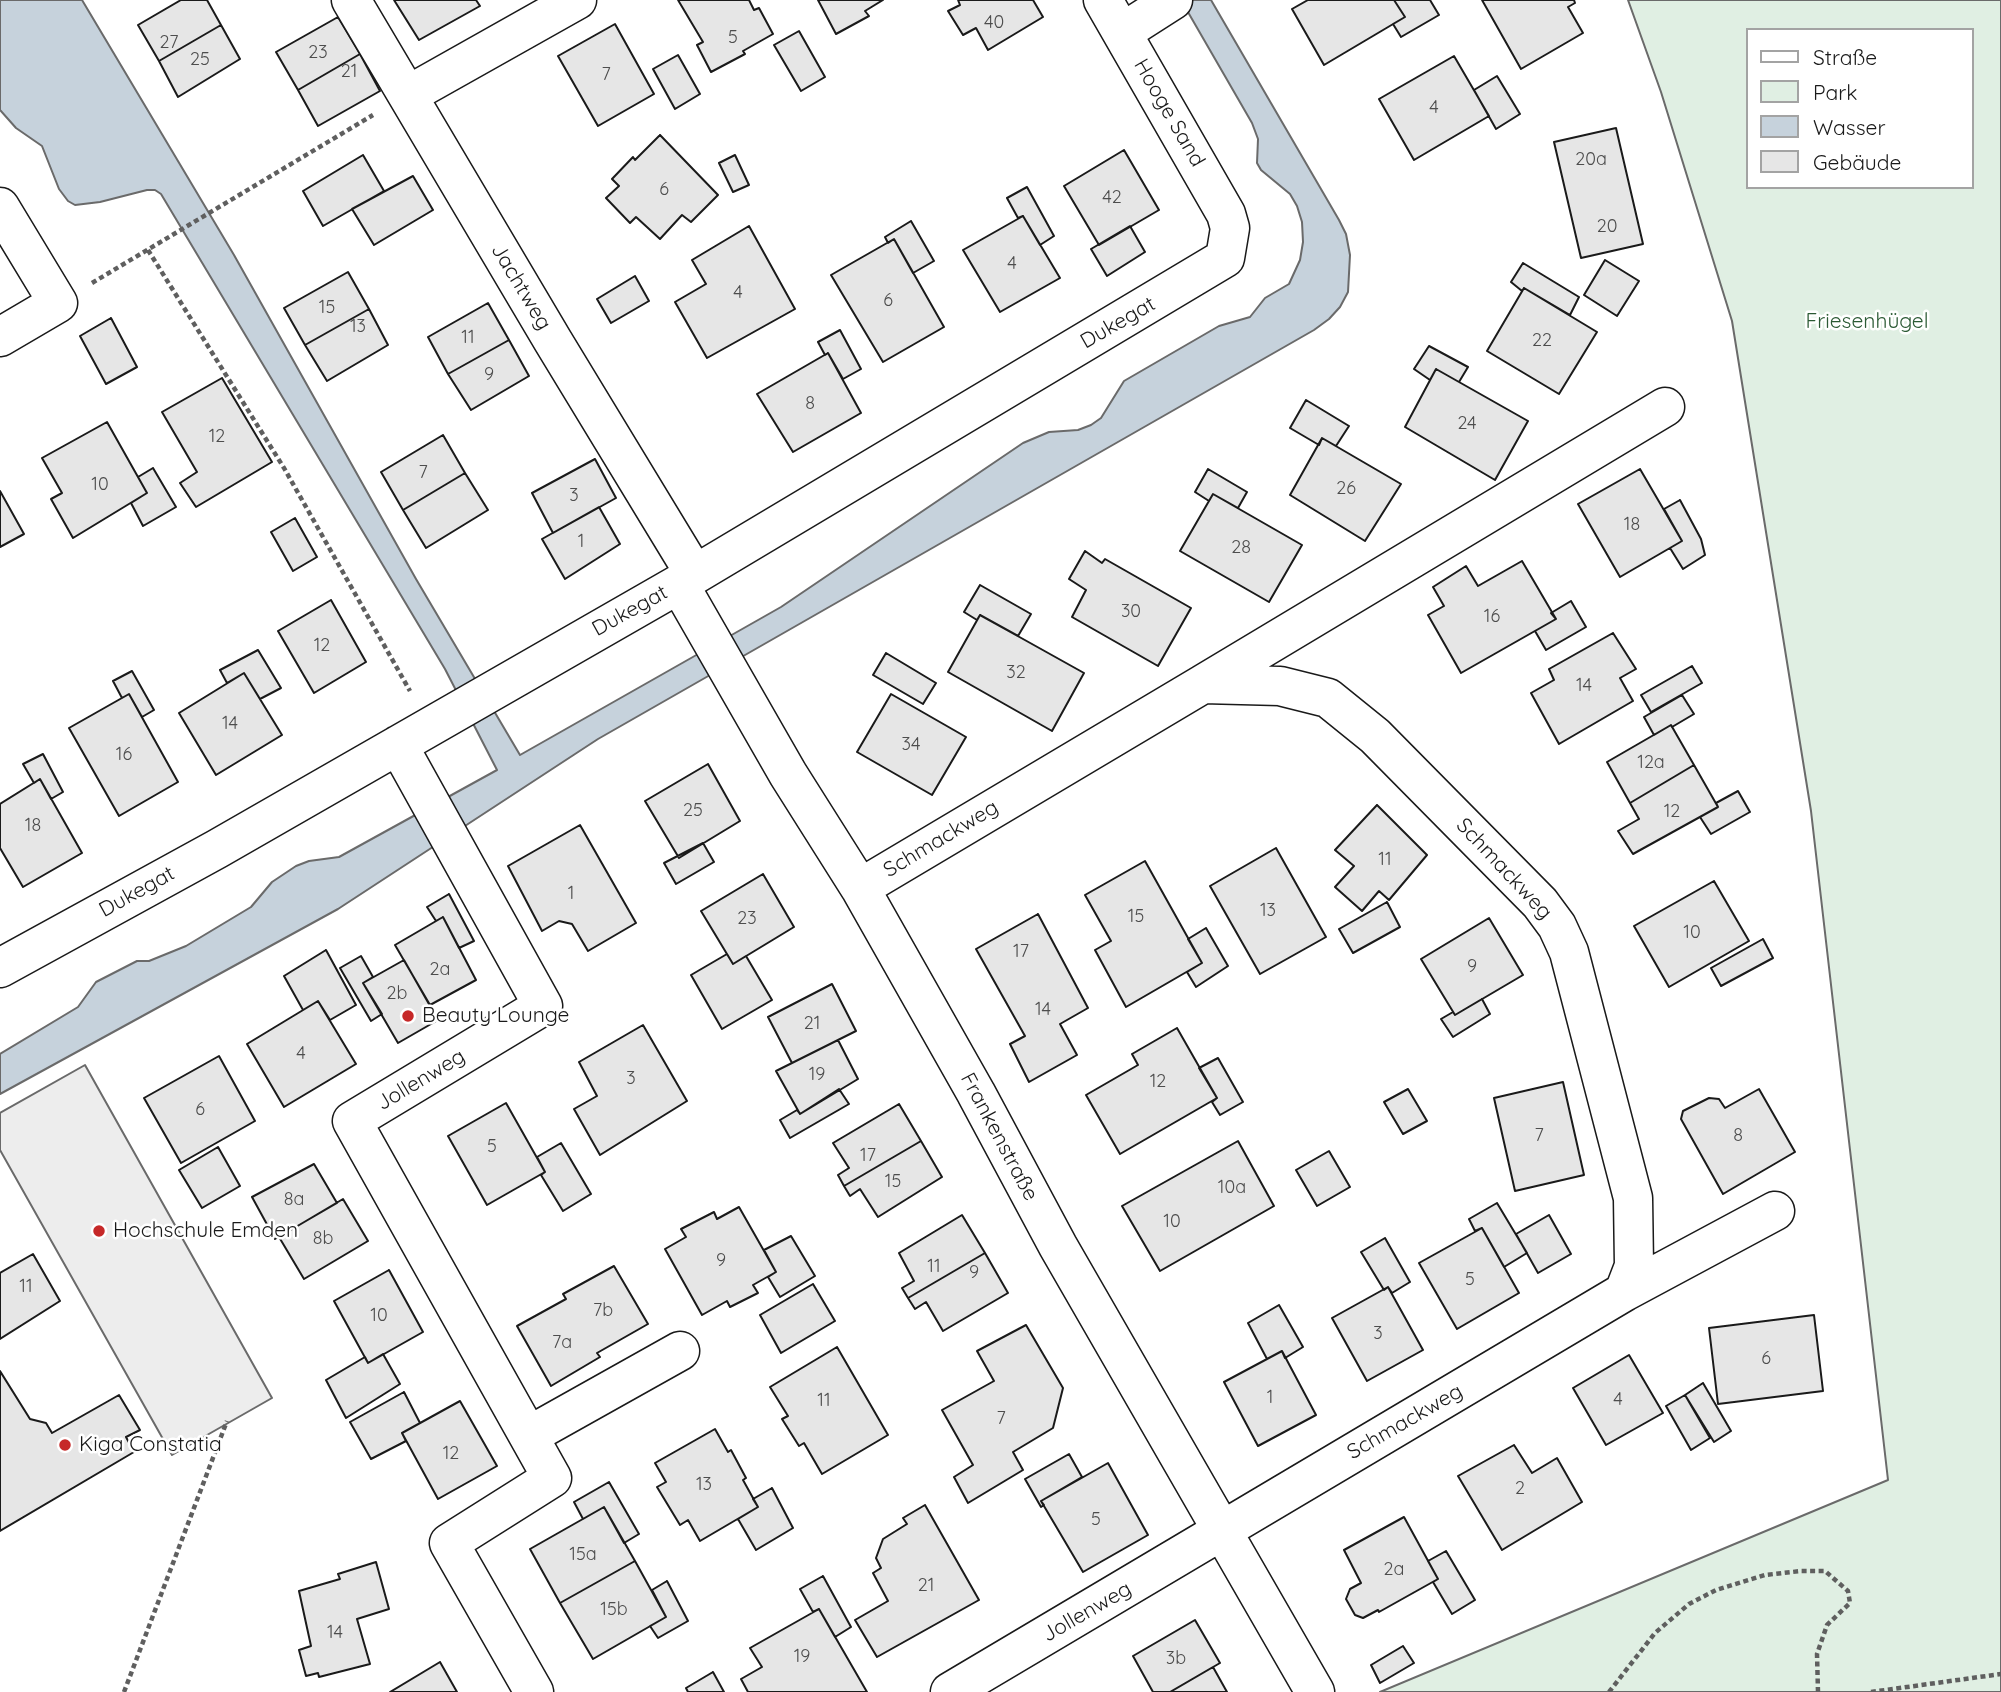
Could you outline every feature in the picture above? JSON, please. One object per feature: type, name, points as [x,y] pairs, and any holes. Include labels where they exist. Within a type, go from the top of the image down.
[{"type":"street","name":"Jachtweg","points":[[351,0],[553,341],[687,578]]},
{"type":"street","points":[[408,95],[577,0]]},
{"type":"street","name":"Hooge Sand","points":[[1103,0],[1226,214],[1230,228]]},
{"type":"street","points":[[1123,32],[1172,1]]},
{"type":"street","points":[[0,207],[58,303],[0,337]]},
{"type":"street","name":"Dukegat","points":[[0,968],[228,843],[687,578],[1225,258],[1230,228]]},
{"type":"street","name":"Schmackweg","points":[[860,888],[1665,407]]},
{"type":"street","name":"Frankenstraße","points":[[687,578],[707,633],[788,774],[860,888],[976,1093],[1058,1246],[1315,1692]]},
{"type":"street","name":"Schmackweg","points":[[1203,684],[1280,686],[1328,698],[1375,736],[1540,903],[1557,926],[1569,952],[1633,1198],[1634,1266],[1624,1292]]},
{"type":"street","name":"Jollenweg","points":[[414,736],[429,799],[543,1006],[352,1121],[552,1478],[449,1544],[534,1692]]},
{"type":"street","name":"Schmackweg","points":[[1223,1532],[1308,1478],[1624,1292],[1775,1211]]},
{"type":"street","points":[[530,1435],[680,1352]]},
{"type":"street","name":"Jollenweg","points":[[950,1692],[1223,1532]]},
{"type":"path","points":[[58,303],[408,95]]},
{"type":"path","points":[[148,250],[284,468],[414,736]]},
{"type":"path","points":[[124,1692],[227,1421]]},
{"type":"path","points":[[1609,1692],[1655,1633],[1689,1604],[1716,1590],[1765,1575],[1825,1571],[1848,1591],[1850,1603],[1827,1625],[1817,1654],[1818,1692]]},
{"type":"path","points":[[1871,1692],[2001,1674]]},
{"type":"green space","name":"Friesenhügel","points":[[1628,0],[2001,0],[2001,1692],[1380,1692],[1888,1480],[1811,811],[1732,321],[1661,92]]},
{"type":"shaded area","points":[[85,1065],[272,1398],[172,1455],[0,1150],[0,1113]]},
{"type":"water","points":[[0,0],[82,0],[234,255],[416,579],[520,755],[781,607],[1023,443],[1049,432],[1078,430],[1091,425],[1101,418],[1124,381],[1219,326],[1250,317],[1265,298],[1289,284],[1300,260],[1303,242],[1302,222],[1297,206],[1290,194],[1261,170],[1257,163],[1258,139],[1252,123],[1181,0],[1211,0],[1339,220],[1346,234],[1350,255],[1348,292],[1340,307],[1314,330],[598,739],[338,909],[0,1094],[0,1054],[78,1007],[96,982],[137,961],[149,961],[186,946],[251,907],[272,882],[296,866],[309,861],[339,857],[497,770],[445,669],[161,194],[155,190],[147,190],[100,202],[75,205],[68,201],[59,189],[42,146],[16,128],[0,110]]},
{"type":"building","points":[[181,0],[207,0],[221,25],[159,61],[138,25]]},
{"type":"building","points":[[394,0],[476,0],[480,6],[419,40]]},
{"type":"building","points":[[678,0],[749,0],[754,10],[759,8],[773,34],[743,51],[745,54],[711,72],[697,45],[703,42]]},
{"type":"building","points":[[818,0],[883,0],[865,11],[869,16],[836,34]]},
{"type":"building","points":[[958,0],[1033,0],[1043,17],[988,50],[976,28],[963,35],[948,11],[960,5]]},
{"type":"building","points":[[1308,0],[1394,0],[1405,17],[1324,65],[1292,9]]},
{"type":"building","points":[[1394,0],[1430,0],[1439,15],[1401,37],[1393,24],[1405,17]]},
{"type":"building","points":[[1482,0],[1574,0],[1575,3],[1568,7],[1583,33],[1521,69]]},
{"type":"building","points":[[338,17],[360,54],[298,90],[276,52]]},
{"type":"building","points":[[615,24],[654,94],[598,126],[558,56]]},
{"type":"building","points":[[221,25],[240,59],[178,97],[159,61]]},
{"type":"building","points":[[799,31],[825,77],[801,91],[774,45]]},
{"type":"building","points":[[360,54],[380,91],[318,126],[298,90]]},
{"type":"building","points":[[678,55],[700,94],[675,109],[653,69]]},
{"type":"building","points":[[1454,56],[1489,116],[1414,160],[1379,99]]},
{"type":"building","points":[[1497,76],[1520,114],[1496,129],[1474,90]]},
{"type":"building","points":[[1616,128],[1643,244],[1581,258],[1554,142]]},
{"type":"building","points":[[660,135],[718,195],[691,222],[682,215],[660,239],[636,217],[630,223],[606,198],[619,186],[612,179]]},
{"type":"building","points":[[1124,150],[1159,210],[1099,245],[1064,186]]},
{"type":"building","points":[[363,155],[384,191],[323,226],[303,191]]},
{"type":"building","points":[[735,155],[749,185],[733,192],[719,163]]},
{"type":"building","points":[[413,176],[433,210],[374,245],[352,209]]},
{"type":"building","points":[[1027,187],[1054,236],[1040,245],[1023,216],[1018,218],[1007,198]]},
{"type":"building","points":[[1023,216],[1060,278],[1000,312],[963,250]]},
{"type":"building","points":[[911,221],[934,261],[913,273],[894,239],[888,243],[885,237]]},
{"type":"building","points":[[749,226],[795,309],[707,358],[675,302],[706,284],[692,260]]},
{"type":"building","points":[[1130,226],[1145,252],[1107,276],[1091,249]]},
{"type":"building","points":[[894,239],[944,327],[883,362],[831,275]]},
{"type":"building","points":[[1605,260],[1639,281],[1617,316],[1584,295]]},
{"type":"building","points":[[1523,263],[1579,297],[1570,315],[1524,288],[1522,291],[1511,282]]},
{"type":"building","points":[[348,272],[369,309],[305,345],[284,308]]},
{"type":"building","points":[[635,276],[649,301],[611,323],[597,299]]},
{"type":"building","points":[[1524,288],[1597,332],[1559,394],[1487,351]]},
{"type":"building","points":[[488,303],[509,340],[448,374],[428,337]]},
{"type":"building","points":[[369,309],[388,345],[327,381],[305,345]]},
{"type":"building","points":[[111,318],[137,367],[106,384],[80,336]]},
{"type":"building","points":[[840,330],[861,369],[843,379],[828,353],[825,355],[818,342]]},
{"type":"building","points":[[509,340],[529,376],[471,410],[448,374]]},
{"type":"building","points":[[1429,346],[1468,367],[1459,382],[1436,369],[1430,380],[1414,369]]},
{"type":"building","points":[[828,353],[861,413],[793,452],[757,394]]},
{"type":"building","points":[[1436,369],[1528,421],[1495,480],[1405,427]]},
{"type":"building","points":[[222,378],[272,462],[196,507],[180,483],[197,472],[162,412]]},
{"type":"building","points":[[1306,400],[1349,426],[1336,446],[1322,438],[1319,445],[1290,428]]},
{"type":"building","points":[[107,422],[147,493],[73,538],[51,499],[62,493],[42,458]]},
{"type":"building","points":[[443,435],[465,473],[403,510],[381,472]]},
{"type":"building","points":[[1322,438],[1401,484],[1365,541],[1290,495]]},
{"type":"building","points":[[595,459],[616,498],[553,533],[532,493]]},
{"type":"building","points":[[153,468],[176,507],[143,526],[131,503],[147,493],[138,477]]},
{"type":"building","points":[[1208,469],[1247,492],[1238,508],[1213,494],[1209,501],[1195,492]]},
{"type":"building","points":[[1640,469],[1682,541],[1620,577],[1578,504]]},
{"type":"building","points":[[465,473],[488,510],[426,548],[403,510]]},
{"type":"building","points":[[0,491],[24,534],[0,547]]},
{"type":"building","points":[[1213,494],[1302,545],[1269,602],[1180,551]]},
{"type":"building","points":[[1680,500],[1701,539],[1705,555],[1683,569],[1670,548],[1682,541],[1664,509]]},
{"type":"building","points":[[599,507],[620,544],[565,579],[542,539]]},
{"type":"building","points":[[295,518],[317,557],[293,571],[271,532]]},
{"type":"building","points":[[1085,551],[1102,563],[1105,559],[1191,608],[1158,666],[1072,617],[1086,590],[1069,579]]},
{"type":"building","points":[[1522,561],[1556,619],[1461,673],[1428,615],[1444,606],[1433,587],[1466,566],[1478,586]]},
{"type":"building","points":[[980,585],[1031,614],[1018,636],[980,615],[977,620],[964,612]]},
{"type":"building","points":[[331,600],[366,662],[314,693],[278,631]]},
{"type":"building","points":[[1571,601],[1586,627],[1546,650],[1535,631],[1556,619],[1551,613]]},
{"type":"building","points":[[980,615],[1084,673],[1052,731],[948,672]]},
{"type":"building","points":[[1613,633],[1636,669],[1620,678],[1633,701],[1559,744],[1531,693],[1554,680],[1549,669]]},
{"type":"building","points":[[258,650],[281,688],[260,699],[244,673],[227,683],[220,670]]},
{"type":"building","points":[[886,653],[936,683],[923,704],[873,675]]},
{"type":"building","points":[[1692,666],[1702,683],[1651,712],[1641,695]]},
{"type":"building","points":[[132,671],[154,710],[142,717],[129,694],[122,698],[113,681]]},
{"type":"building","points":[[244,673],[282,735],[216,775],[179,713]]},
{"type":"building","points":[[129,694],[178,782],[119,816],[69,728]]},
{"type":"building","points":[[891,694],[966,737],[932,795],[857,752]]},
{"type":"building","points":[[1682,695],[1694,714],[1654,735],[1644,717]]},
{"type":"building","points":[[1671,725],[1694,765],[1630,803],[1607,762]]},
{"type":"building","points":[[43,754],[63,792],[51,799],[40,779],[34,783],[23,764]]},
{"type":"building","points":[[708,764],[740,821],[679,858],[645,801]]},
{"type":"building","points":[[1694,765],[1718,807],[1633,854],[1618,831],[1639,819],[1630,803]]},
{"type":"building","points":[[40,779],[82,853],[23,887],[0,848],[0,804]]},
{"type":"building","points":[[1738,791],[1750,812],[1711,834],[1700,817],[1718,807],[1716,803]]},
{"type":"building","points":[[1377,805],[1427,855],[1389,900],[1379,891],[1362,911],[1335,887],[1354,866],[1335,850]]},
{"type":"building","points":[[580,825],[636,923],[588,951],[572,924],[559,921],[542,931],[508,866]]},
{"type":"building","points":[[703,843],[714,862],[676,884],[664,863]]},
{"type":"building","points":[[1276,848],[1326,937],[1260,974],[1210,886]]},
{"type":"building","points":[[1145,861],[1202,963],[1126,1007],[1095,950],[1111,941],[1085,895]]},
{"type":"building","points":[[763,874],[794,927],[733,964],[701,911]]},
{"type":"building","points":[[1714,881],[1749,941],[1669,987],[1634,926]]},
{"type":"building","points":[[449,894],[474,941],[459,948],[443,917],[436,921],[427,907]]},
{"type":"building","points":[[1387,902],[1400,927],[1353,953],[1339,929]]},
{"type":"building","points":[[1038,914],[1088,1008],[1060,1024],[1077,1055],[1029,1082],[1010,1044],[1025,1036],[976,949]]},
{"type":"building","points":[[443,917],[476,980],[430,1005],[395,945]]},
{"type":"building","points":[[1489,918],[1523,975],[1455,1015],[1421,959]]},
{"type":"building","points":[[1206,928],[1228,966],[1196,987],[1187,972],[1202,963],[1188,939]]},
{"type":"building","points":[[1763,939],[1773,958],[1721,986],[1711,968]]},
{"type":"building","points":[[326,950],[356,1005],[330,1020],[318,1001],[303,1010],[284,976]]},
{"type":"building","points":[[727,954],[733,964],[746,956],[772,1000],[722,1029],[691,975]]},
{"type":"building","points":[[361,956],[373,977],[363,983],[382,1014],[371,1021],[340,968]]},
{"type":"building","points":[[404,960],[438,1020],[398,1043],[363,983]]},
{"type":"building","points":[[832,984],[856,1031],[792,1063],[768,1017]]},
{"type":"building","points":[[1482,999],[1490,1014],[1453,1037],[1441,1019],[1453,1012],[1455,1015]]},
{"type":"building","points":[[318,1001],[356,1064],[284,1107],[247,1044]]},
{"type":"building","points":[[643,1025],[687,1101],[600,1155],[574,1109],[597,1096],[579,1062]]},
{"type":"building","points":[[1177,1028],[1217,1098],[1120,1154],[1086,1095],[1138,1065],[1132,1054]]},
{"type":"building","points":[[838,1040],[858,1079],[800,1114],[776,1071]]},
{"type":"building","points":[[219,1056],[255,1121],[181,1163],[144,1098]]},
{"type":"building","points":[[1218,1058],[1243,1102],[1220,1115],[1212,1102],[1217,1098],[1199,1068]]},
{"type":"building","points":[[1563,1082],[1584,1175],[1515,1191],[1494,1098]]},
{"type":"building","points":[[839,1089],[849,1104],[790,1138],[780,1120],[797,1110],[800,1114]]},
{"type":"building","points":[[1408,1089],[1427,1121],[1403,1134],[1384,1102]]},
{"type":"building","points":[[1759,1089],[1795,1152],[1723,1194],[1681,1119],[1683,1111],[1709,1098],[1719,1099],[1725,1108]]},
{"type":"building","points":[[506,1103],[545,1172],[487,1205],[448,1136]]},
{"type":"building","points":[[899,1104],[921,1141],[844,1186],[838,1175],[849,1168],[833,1143]]},
{"type":"building","points":[[921,1141],[942,1177],[878,1217],[860,1189],[850,1196],[844,1186]]},
{"type":"building","points":[[1238,1141],[1274,1206],[1160,1271],[1122,1206]]},
{"type":"building","points":[[561,1143],[591,1194],[563,1211],[541,1175],[545,1172],[537,1157]]},
{"type":"building","points":[[218,1147],[240,1186],[202,1208],[179,1170]]},
{"type":"building","points":[[1329,1151],[1350,1187],[1317,1206],[1296,1170]]},
{"type":"building","points":[[314,1164],[337,1203],[275,1239],[252,1197]]},
{"type":"building","points":[[343,1199],[368,1241],[304,1279],[279,1237]]},
{"type":"building","points":[[1497,1203],[1527,1253],[1504,1267],[1482,1228],[1475,1231],[1469,1219]]},
{"type":"building","points":[[739,1207],[776,1272],[753,1285],[758,1293],[730,1307],[727,1301],[702,1315],[665,1249],[686,1237],[681,1229],[714,1212],[717,1219]]},
{"type":"building","points":[[962,1215],[985,1253],[908,1298],[902,1288],[914,1281],[899,1253]]},
{"type":"building","points":[[1549,1215],[1571,1254],[1538,1273],[1516,1234]]},
{"type":"building","points":[[1482,1228],[1519,1293],[1457,1329],[1419,1263]]},
{"type":"building","points":[[791,1236],[815,1276],[780,1297],[768,1277],[776,1272],[764,1250]]},
{"type":"building","points":[[1385,1238],[1410,1282],[1392,1293],[1388,1287],[1384,1290],[1361,1252]]},
{"type":"building","points":[[985,1253],[1008,1293],[943,1331],[926,1302],[915,1309],[908,1298]]},
{"type":"building","points":[[33,1254],[60,1301],[0,1339],[0,1273]]},
{"type":"building","points":[[614,1266],[648,1324],[597,1353],[600,1357],[551,1386],[517,1326],[566,1299],[563,1294]]},
{"type":"building","points":[[389,1270],[423,1332],[368,1363],[334,1301]]},
{"type":"building","points":[[813,1284],[835,1321],[781,1353],[760,1315]]},
{"type":"building","points":[[1388,1287],[1423,1350],[1367,1381],[1332,1318]]},
{"type":"building","points":[[1279,1305],[1303,1347],[1285,1358],[1282,1351],[1267,1359],[1248,1323]]},
{"type":"building","points":[[1814,1315],[1823,1391],[1718,1404],[1709,1328]]},
{"type":"building","points":[[1026,1325],[1063,1388],[1053,1428],[1013,1452],[1023,1470],[968,1503],[954,1477],[973,1465],[942,1410],[994,1381],[977,1351]]},
{"type":"building","points":[[837,1347],[888,1435],[822,1474],[804,1443],[799,1446],[782,1419],[788,1416],[770,1387]]},
{"type":"building","points":[[1282,1351],[1316,1415],[1258,1446],[1224,1382]]},
{"type":"building","points":[[383,1354],[400,1384],[346,1418],[326,1380],[365,1357],[368,1363]]},
{"type":"building","points":[[1629,1355],[1663,1413],[1606,1445],[1573,1388]]},
{"type":"building","name":"Kiga Constatia","points":[[0,1371],[30,1419],[46,1423],[52,1433],[119,1395],[140,1430],[126,1437],[134,1452],[0,1531]]},
{"type":"building","points":[[1703,1383],[1731,1431],[1714,1442],[1685,1395]]},
{"type":"building","points":[[404,1392],[420,1423],[402,1433],[406,1441],[371,1459],[350,1422]]},
{"type":"building","points":[[1685,1395],[1710,1438],[1691,1450],[1666,1406]]},
{"type":"building","points":[[460,1401],[497,1466],[438,1499],[402,1433]]},
{"type":"building","points":[[715,1429],[728,1452],[731,1450],[758,1507],[700,1541],[688,1520],[680,1525],[657,1487],[666,1482],[655,1463]]},
{"type":"building","points":[[1514,1445],[1532,1473],[1557,1458],[1582,1502],[1502,1550],[1458,1476]]},
{"type":"building","points":[[1069,1454],[1082,1477],[1041,1501],[1044,1505],[1041,1507],[1025,1479]]},
{"type":"building","points":[[1108,1463],[1148,1535],[1083,1572],[1041,1501]]},
{"type":"building","points":[[609,1482],[639,1534],[624,1543],[604,1507],[583,1519],[574,1502]]},
{"type":"building","points":[[772,1488],[793,1528],[756,1550],[738,1519],[758,1507],[753,1499]]},
{"type":"building","points":[[925,1505],[979,1600],[877,1657],[855,1620],[888,1601],[873,1573],[881,1568],[876,1558],[883,1539],[907,1524],[903,1518]]},
{"type":"building","points":[[604,1507],[635,1561],[560,1603],[530,1549]]},
{"type":"building","points":[[1404,1517],[1438,1579],[1379,1612],[1378,1610],[1363,1618],[1355,1615],[1346,1599],[1350,1589],[1361,1583],[1344,1550]]},
{"type":"building","points":[[1446,1551],[1475,1600],[1452,1614],[1433,1582],[1438,1579],[1428,1561]]},
{"type":"building","points":[[635,1561],[666,1617],[593,1659],[560,1603]]},
{"type":"building","points":[[376,1562],[389,1609],[357,1619],[370,1664],[319,1677],[318,1673],[306,1676],[299,1650],[311,1646],[299,1591],[340,1579],[338,1574]]},
{"type":"building","points":[[823,1576],[851,1627],[835,1637],[819,1609],[813,1612],[800,1589]]},
{"type":"building","points":[[667,1581],[688,1621],[658,1638],[650,1626],[666,1617],[652,1590]]},
{"type":"building","points":[[819,1609],[867,1692],[748,1692],[741,1679],[762,1667],[750,1648]]},
{"type":"building","points":[[1195,1620],[1220,1663],[1170,1692],[1153,1692],[1133,1656]]},
{"type":"building","points":[[1403,1646],[1414,1663],[1380,1683],[1371,1665]]},
{"type":"building","points":[[440,1662],[457,1692],[390,1692]]},
{"type":"building","points":[[1213,1667],[1227,1692],[1170,1692]]},
{"type":"building","points":[[713,1672],[724,1692],[688,1692],[686,1688]]},
{"type":"place","name":"Beauty Lounge","points":[[408,1016]]},
{"type":"place","name":"Hochschule Emden","points":[[99,1231]]},
{"type":"place","name":"Kiga Constatia","points":[[65,1445]]}]
